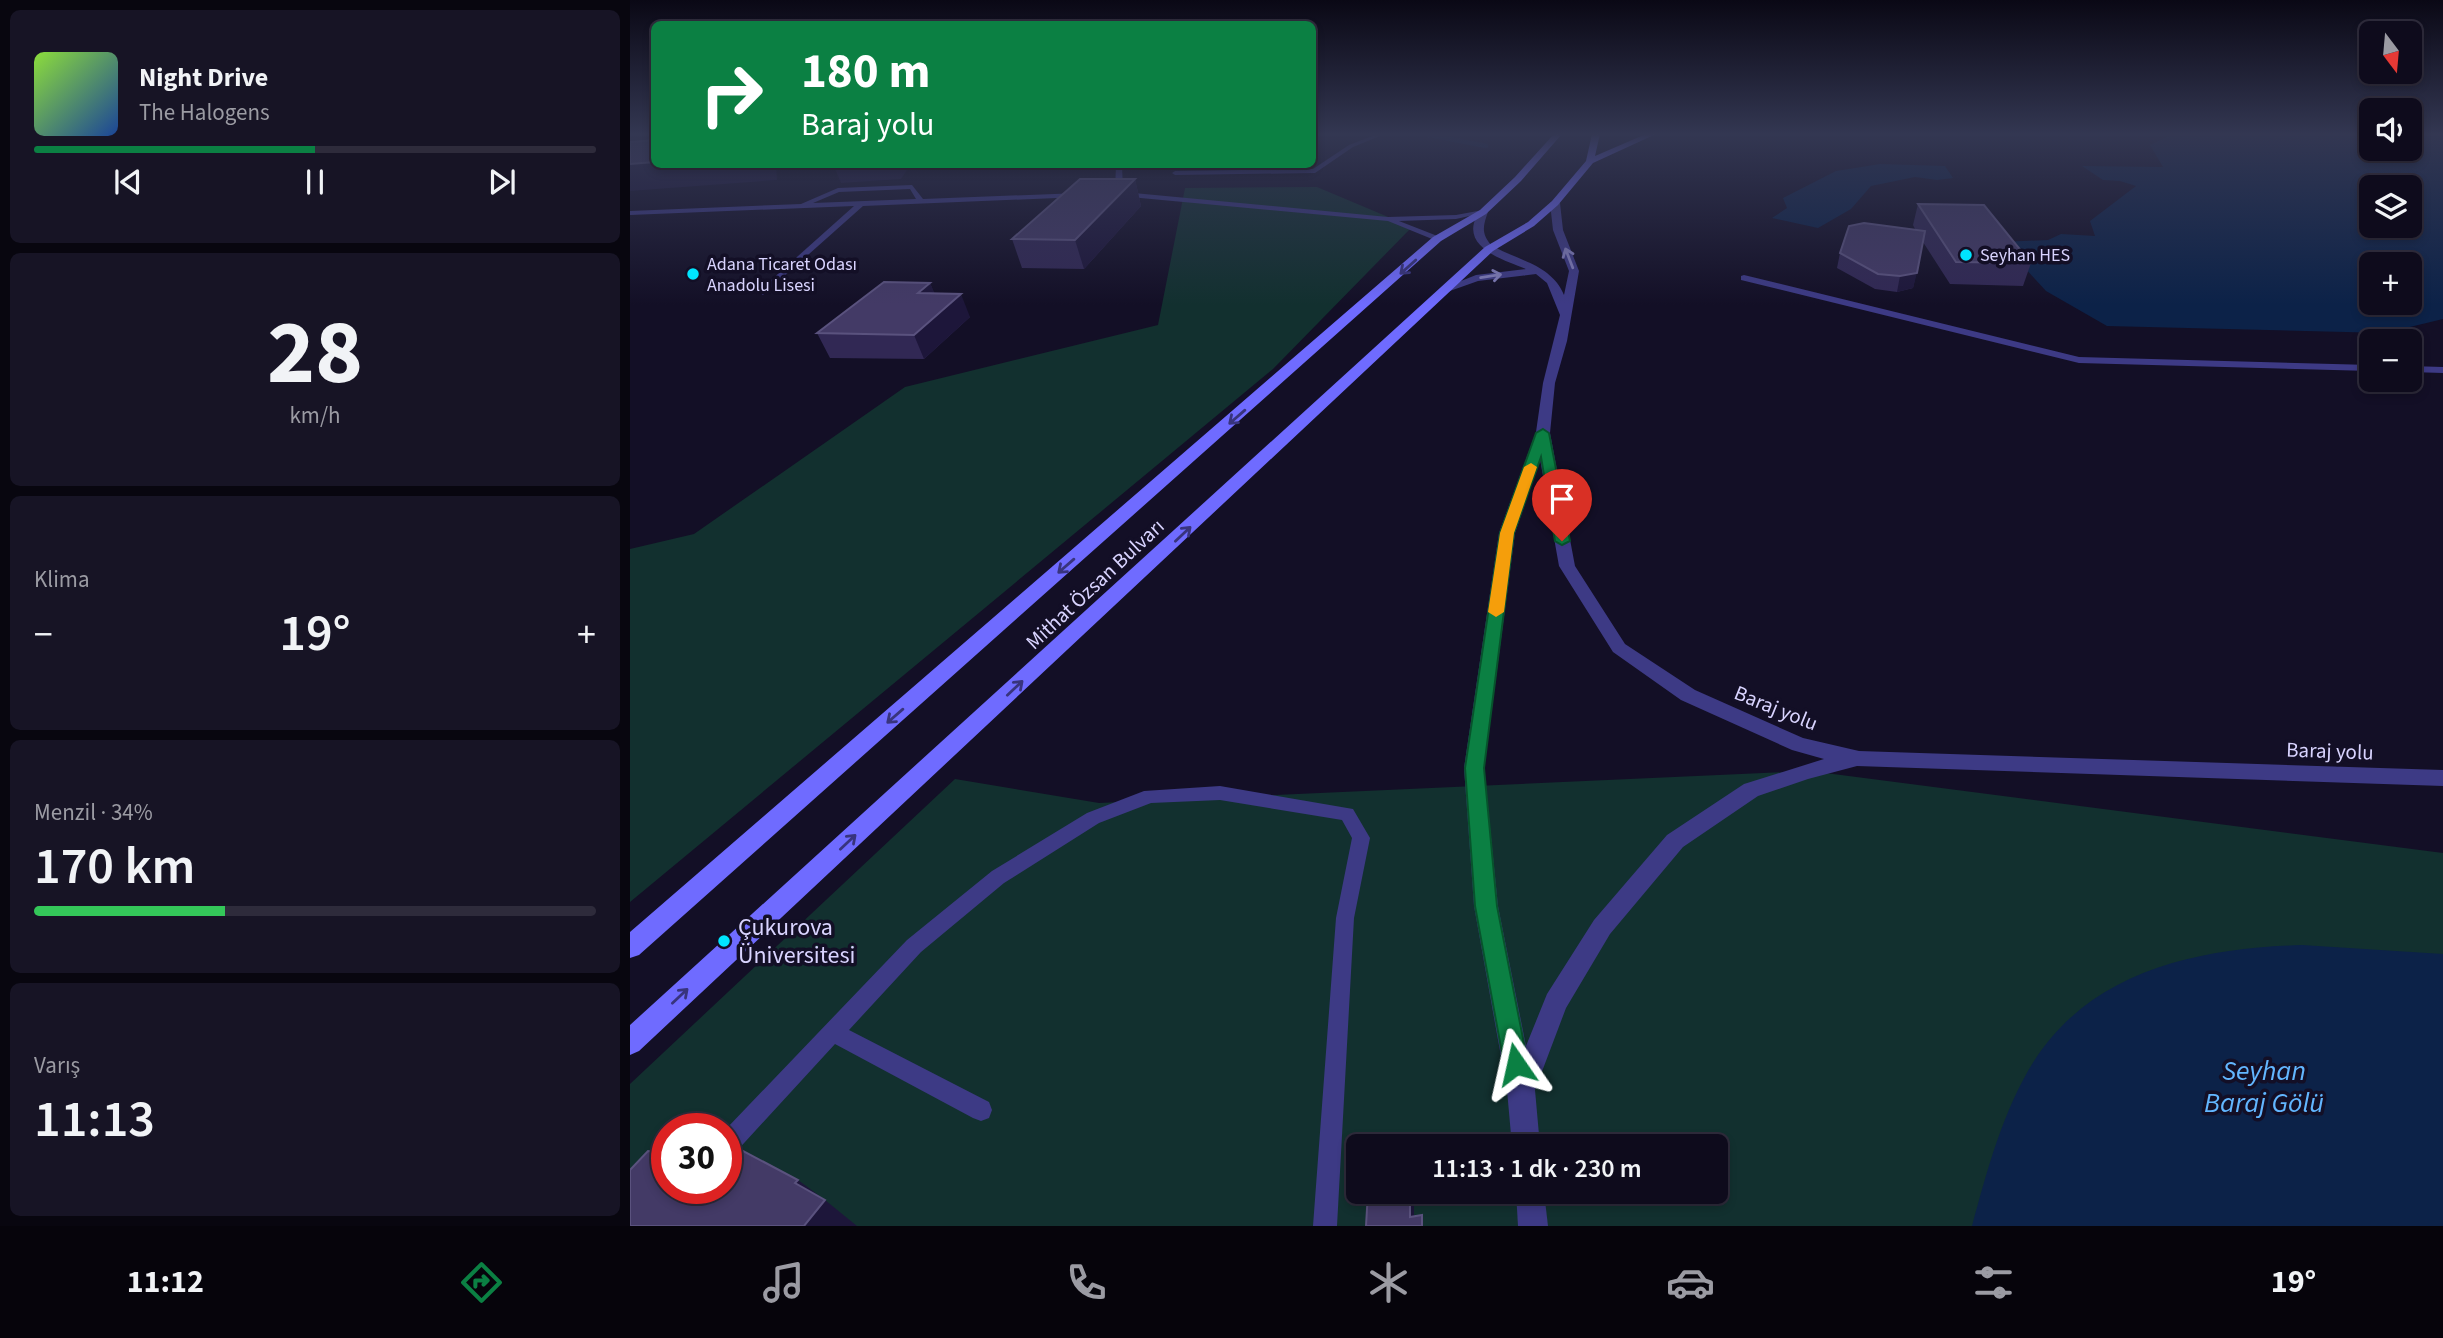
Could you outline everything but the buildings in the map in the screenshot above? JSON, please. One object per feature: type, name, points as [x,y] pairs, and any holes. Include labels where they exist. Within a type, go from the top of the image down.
[{"type":"main road","name":"Mithat Özsan Bulvarı","points":[[630,947],[1437,239],[1483,212],[1505,191]]},
{"type":"main road","name":"Mithat Özsan Bulvarı","points":[[630,1042],[1489,249],[1531,224],[1565,191]]},
{"type":"street","name":"Baraj yolu","points":[[1555,203],[1558,230],[1574,271],[1549,383],[1543,433],[1567,566],[1619,648],[1688,695],[1799,745],[1859,759],[2443,778]]},
{"type":"street","points":[[1483,212],[1476,223],[1477,234],[1489,249],[1538,271],[1551,280],[1566,315]]},
{"type":"street","points":[[1447,289],[1476,278],[1538,271]]},
{"type":"street","points":[[1525,1134],[1521,1090],[1486,906],[1474,768],[1507,533],[1543,433]]},
{"type":"street","points":[[1521,1090],[1556,1002],[1602,927],[1675,841],[1751,790],[1805,771],[1859,759]]},
{"type":"street","points":[[1531,1204],[1533,1226]]},
{"type":"lane","points":[[800,206],[830,192],[843,191]]},
{"type":"lane","points":[[915,191],[921,202]]},
{"type":"lane","points":[[1174,191],[1174,198]]},
{"type":"lane","points":[[1106,194],[1388,219],[1456,217],[1483,212]]},
{"type":"lane","points":[[630,213],[1093,195]]},
{"type":"lane","points":[[763,292],[861,204]]},
{"type":"lane","points":[[1388,219],[1437,239]]},
{"type":"lane","points":[[1744,278],[2079,360],[2359,368]]},
{"type":"lane","points":[[2422,369],[2443,370]]},
{"type":"lane","points":[[742,1129],[914,946],[998,877],[1093,818],[1150,796],[1220,793],[1347,814],[1361,838],[1345,918],[1325,1226]]},
{"type":"lane","points":[[833,1032],[981,1110]]},
{"type":"green space","points":[[1184,191],[1327,191],[1412,227],[1273,369],[630,902],[630,549],[694,534],[905,387],[1158,325]]},
{"type":"green space","points":[[1810,771],[2443,853],[2443,1226],[630,1226],[630,1084],[955,779],[1099,803]]},
{"type":"water","points":[[1796,191],[1866,191],[1851,209],[1818,228],[1772,218],[1787,208],[1783,198]]},
{"type":"water","points":[[2129,191],[2359,191],[2359,238],[2422,238],[2422,191],[2443,191],[2443,319],[2402,329],[2359,329],[2359,332],[2107,326],[2046,291],[2001,242],[2048,240],[2061,234],[2095,236],[2090,221]]},
{"type":"water","name":"Seyhan Baraj Gölü","points":[[2302,945],[2443,954],[2443,1226],[1972,1226],[1997,1141],[2023,1080],[2058,1030],[2087,1004],[2118,985],[2152,970],[2188,959],[2226,951]]},
{"type":"slow traffic","points":[[1496,612],[1507,533],[1531,467]]},
{"type":"place","name":"Seyhan HES","points":[[1966,255]]},
{"type":"place","name":"Adana Ticaret Odası Anadolu Lisesi","points":[[693,274]]},
{"type":"place","name":"Çukurova Üniversitesi","points":[[724,941]]},
{"type":"route","points":[[1516,1064],[1486,906],[1474,768],[1507,533],[1543,433],[1562,541]]}]
